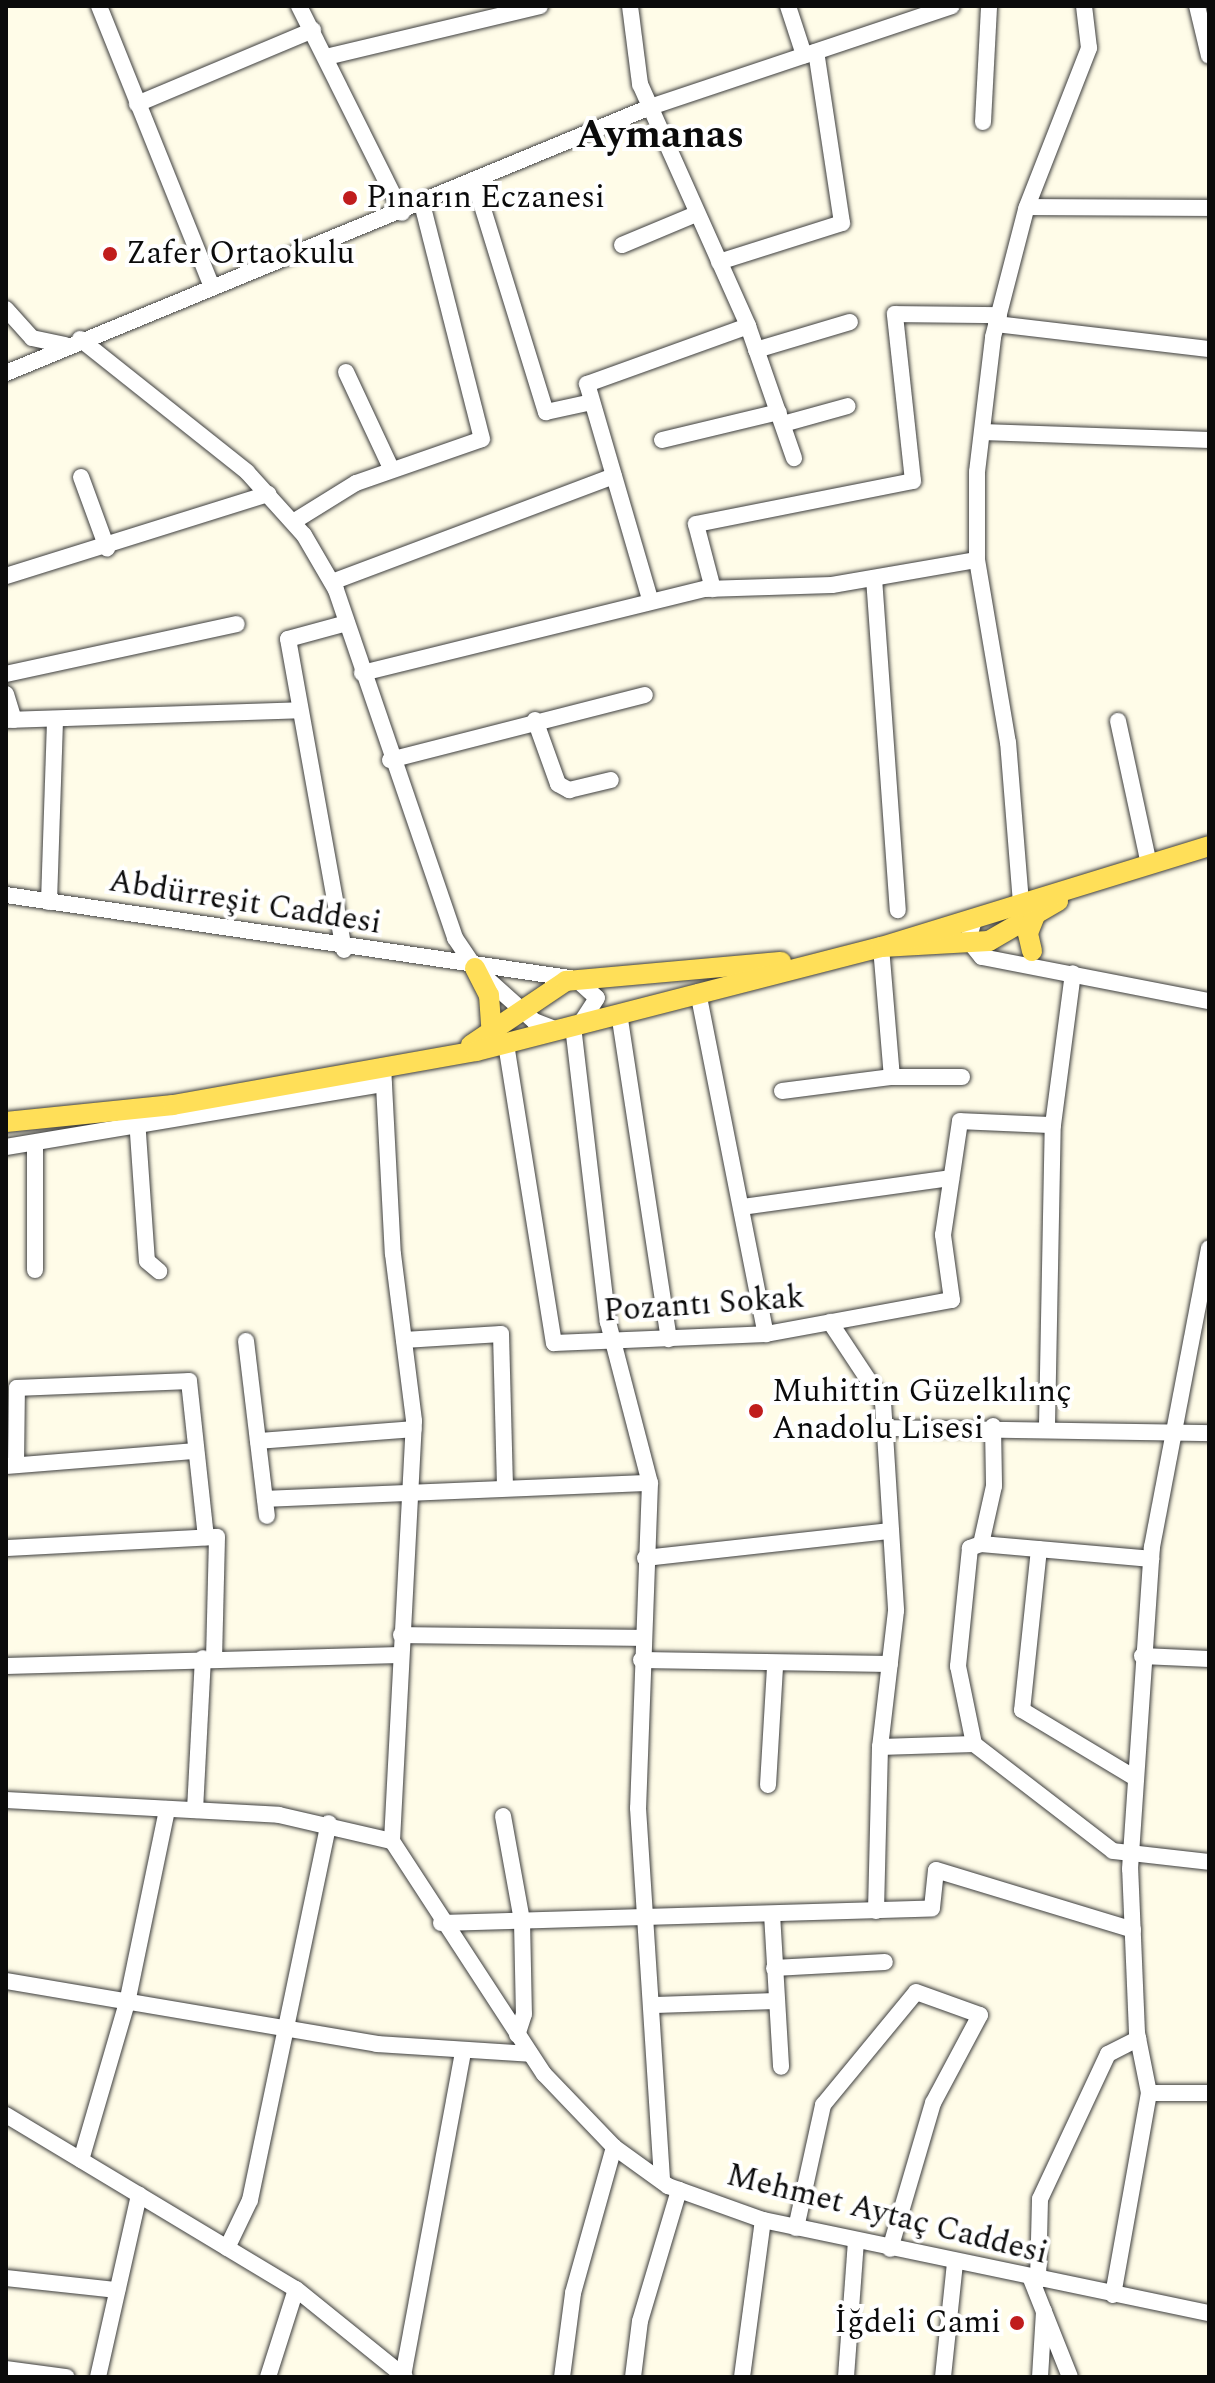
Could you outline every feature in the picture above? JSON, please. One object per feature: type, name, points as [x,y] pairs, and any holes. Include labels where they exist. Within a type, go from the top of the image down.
[{"type":"main road","name":"Abdürreşit Caddesi","points":[[499,1039],[570,1026],[801,962],[881,947],[979,916],[1029,908],[1081,886],[1209,846]]},
{"type":"main road","name":"Abdürreşit Caddesi","points":[[881,947],[976,952],[1011,930],[1029,908]]},
{"type":"main road","points":[[1029,908],[1028,933],[1032,951]]},
{"type":"main road","name":"Abdürreşit Caddesi","points":[[576,979],[801,962]]},
{"type":"main road","points":[[475,968],[489,995],[499,1039]]},
{"type":"main road","points":[[6,1122],[137,1119],[384,1075],[499,1039],[521,1009],[550,986],[576,979]]},
{"type":"street","points":[[99,6],[211,284]]},
{"type":"street","points":[[299,6],[402,213]]},
{"type":"street","points":[[326,57],[540,6]]},
{"type":"street","points":[[630,6],[650,107],[748,326],[794,458]]},
{"type":"street","points":[[719,262],[842,223],[810,53],[788,6]]},
{"type":"street","points":[[6,373],[211,284],[402,213],[650,107],[952,6]]},
{"type":"street","points":[[983,122],[989,6]]},
{"type":"street","points":[[1029,908],[1008,743],[977,560],[983,432],[998,320],[1027,207],[1089,48],[1084,6]]},
{"type":"street","points":[[1197,6],[1205,23],[1209,56]]},
{"type":"street","points":[[137,104],[313,30]]},
{"type":"street","points":[[475,183],[546,412],[592,402]]},
{"type":"street","points":[[293,522],[392,470],[482,439],[422,204]]},
{"type":"street","points":[[1027,207],[1209,208]]},
{"type":"street","points":[[622,245],[696,214]]},
{"type":"street","points":[[6,309],[32,338],[74,342],[268,494],[293,522],[332,582],[390,760],[455,938],[475,968],[521,1009],[570,1026]]},
{"type":"street","points":[[713,589],[696,524],[913,481],[895,314],[998,320],[1209,349]]},
{"type":"street","points":[[756,350],[850,322]]},
{"type":"street","points":[[650,599],[587,384],[748,326]]},
{"type":"street","points":[[346,372],[392,470]]},
{"type":"street","points":[[662,440],[848,406]]},
{"type":"street","points":[[983,432],[1209,440]]},
{"type":"street","points":[[332,582],[614,476]]},
{"type":"street","points":[[81,477],[107,548]]},
{"type":"street","points":[[6,576],[107,548],[268,494]]},
{"type":"street","points":[[362,673],[650,599],[713,589],[874,578],[977,560]]},
{"type":"street","points":[[874,578],[898,910]]},
{"type":"street","points":[[344,950],[288,639],[347,623]]},
{"type":"street","points":[[6,674],[237,624]]},
{"type":"street","points":[[6,694],[10,720],[300,710]]},
{"type":"street","points":[[390,760],[535,720],[645,695]]},
{"type":"street","points":[[49,902],[55,719]]},
{"type":"street","points":[[535,720],[558,784],[569,790],[611,780]]},
{"type":"street","points":[[1118,721],[1149,864]]},
{"type":"street","name":"Abdürreşit Caddesi","points":[[6,895],[344,950],[576,979]]},
{"type":"street","points":[[1073,973],[1032,951],[1011,930],[979,916],[976,952],[1073,973],[1209,1001]]},
{"type":"street","points":[[881,947],[892,1077]]},
{"type":"street","points":[[1047,1425],[1053,1125],[1073,973]]},
{"type":"street","points":[[570,1026],[597,998],[576,979]]},
{"type":"street","points":[[698,992],[766,1334]]},
{"type":"street","points":[[619,1013],[669,1339]]},
{"type":"street","points":[[570,1026],[608,1322],[617,1341],[650,1483],[641,1660],[638,1808],[650,1919],[662,2181]]},
{"type":"street","name":"Pozantı Sokak","points":[[499,1039],[554,1343],[766,1334],[952,1300],[943,1235],[951,1178]]},
{"type":"street","points":[[6,1800],[195,1810],[329,1823],[392,1841],[414,1429],[404,1340],[384,1075]]},
{"type":"street","points":[[782,1091],[892,1077],[962,1077]]},
{"type":"street","points":[[6,1147],[137,1119],[147,1261],[159,1271]]},
{"type":"street","points":[[742,1207],[951,1178],[960,1121],[1053,1125]]},
{"type":"street","points":[[35,1143],[35,1270]]},
{"type":"street","points":[[1113,2295],[1149,2093],[1138,2039],[1131,1854],[1142,1656],[1151,1559],[1209,1248]]},
{"type":"street","points":[[830,1322],[883,1402],[896,1611],[880,1747],[876,1911]]},
{"type":"street","points":[[404,1340],[501,1334],[505,1486]]},
{"type":"street","points":[[246,1341],[266,1508],[411,1491],[650,1483]]},
{"type":"street","points":[[194,1451],[11,1466],[12,1383],[189,1381],[194,1451],[206,1537]]},
{"type":"street","points":[[885,1428],[1047,1425],[1209,1433]]},
{"type":"street","points":[[981,1544],[994,1486],[993,1426]]},
{"type":"street","points":[[258,1441],[414,1429]]},
{"type":"street","points":[[645,1558],[891,1531]]},
{"type":"street","points":[[6,1548],[217,1537],[195,1810]]},
{"type":"street","points":[[974,1744],[958,1666],[970,1548],[981,1544],[1151,1559]]},
{"type":"street","points":[[1039,1549],[1022,1710],[1135,1778]]},
{"type":"street","points":[[401,1635],[642,1638]]},
{"type":"street","points":[[6,1666],[209,1657],[400,1655]]},
{"type":"street","points":[[1142,1656],[1209,1659]]},
{"type":"street","points":[[641,1660],[775,1666],[890,1664]]},
{"type":"street","points":[[768,1785],[775,1666]]},
{"type":"street","points":[[880,1747],[974,1744],[1113,1851],[1209,1862]]},
{"type":"street","points":[[81,2160],[127,2003],[167,1809]]},
{"type":"street","points":[[503,1816],[522,1921],[524,2014],[517,2035]]},
{"type":"street","points":[[227,2248],[250,2200],[329,1823]]},
{"type":"street","name":"Mehmet Aytaç Caddesi","points":[[392,1841],[441,1923],[530,2054],[614,2147],[662,2181],[763,2220],[796,2228],[1034,2280],[1209,2313]]},
{"type":"street","points":[[441,1923],[932,1908],[936,1870],[1133,1930]]},
{"type":"street","points":[[772,1914],[781,2067]]},
{"type":"street","points":[[774,1968],[885,1962]]},
{"type":"street","points":[[6,1981],[288,2029],[463,2053],[530,2054]]},
{"type":"street","points":[[796,2228],[823,2105],[916,1992],[980,2015],[933,2103],[890,2249]]},
{"type":"street","points":[[655,2005],[776,2001]]},
{"type":"street","points":[[1070,2377],[1034,2280],[1040,2199],[1108,2054],[1138,2039]]},
{"type":"street","points":[[6,2115],[296,2289],[404,2376],[463,2053]]},
{"type":"street","points":[[1149,2093],[1209,2093]]},
{"type":"street","points":[[562,2377],[573,2293],[614,2147]]},
{"type":"street","points":[[633,2377],[640,2321],[679,2190]]},
{"type":"street","points":[[98,2377],[139,2195]]},
{"type":"street","points":[[742,2377],[763,2220]]},
{"type":"street","points":[[846,2377],[856,2242]]},
{"type":"street","points":[[943,2377],[955,2263]]},
{"type":"street","points":[[6,2278],[117,2290]]},
{"type":"street","points":[[268,2377],[296,2289]]},
{"type":"street","points":[[1040,2377],[1044,2304]]},
{"type":"street","points":[[6,2369],[66,2377]]},
{"type":"place","name":"Pınarın Eczanesi","points":[[350,198]]},
{"type":"place","name":"Zafer Ortaokulu","points":[[110,254]]},
{"type":"place","name":"Muhittin Güzelkılınç Anadolu Lisesi","points":[[756,1411]]},
{"type":"place","name":"İğdeli Cami","points":[[1017,2323]]},
{"type":"district","name":"Aymanas","points":[[660,136]]}]
